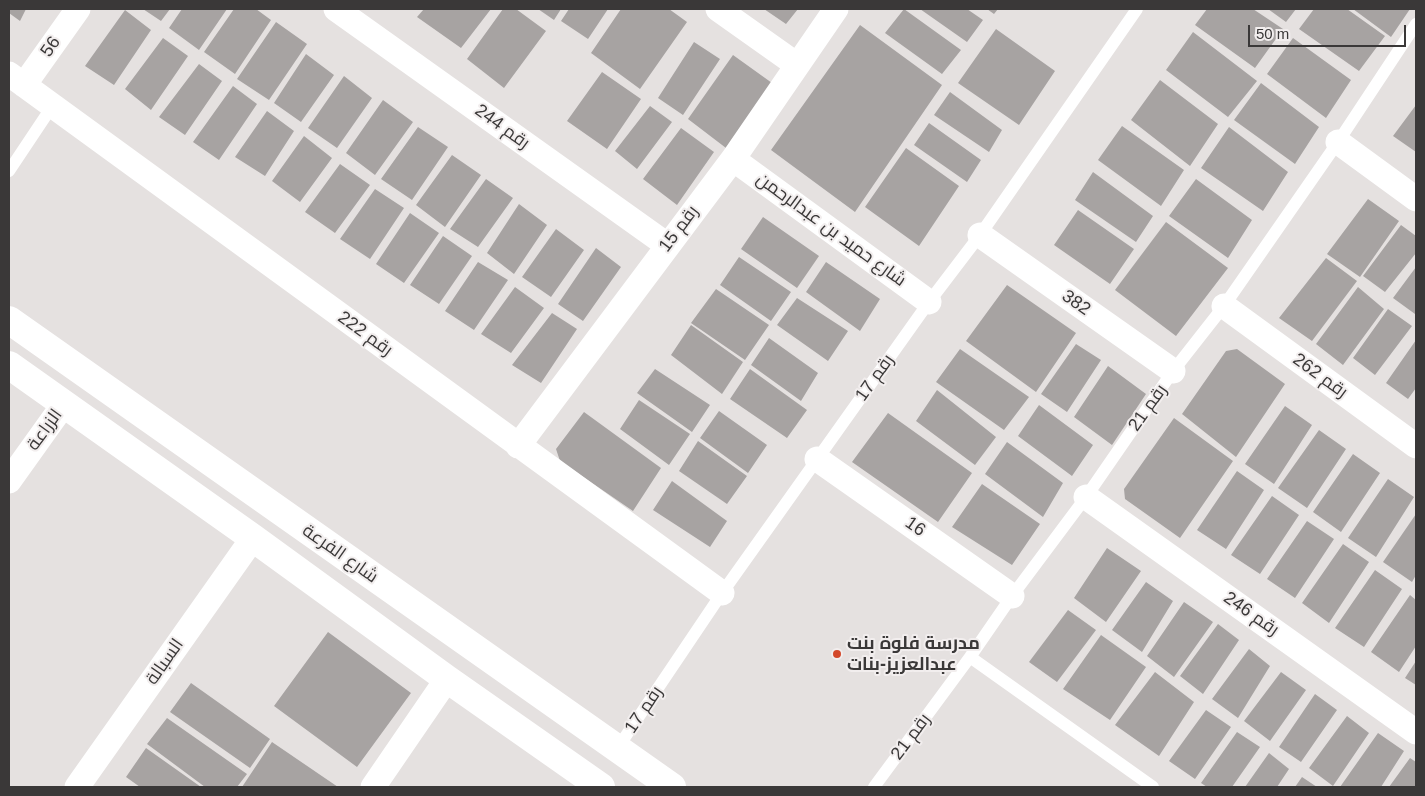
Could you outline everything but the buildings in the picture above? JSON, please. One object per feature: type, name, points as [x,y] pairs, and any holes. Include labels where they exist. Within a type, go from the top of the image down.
[{"type":"street","name":"56","points":[[17,80],[78,9]]},
{"type":"street","name":"رقم 244","points":[[336,9],[667,245]]},
{"type":"street","points":[[718,9],[797,65]]},
{"type":"street","name":"رقم 15","points":[[518,446],[732,159],[836,9]]},
{"type":"street","name":"رقم 222","points":[[17,80],[722,593]]},
{"type":"street","points":[[1338,142],[1416,199]]},
{"type":"street","name":"شارع حميد بن عبدالرحمن","points":[[732,159],[929,302]]},
{"type":"street","name":"382","points":[[980,235],[1173,372]]},
{"type":"street","name":"رقم 262","points":[[1224,306],[1416,446]]},
{"type":"street","name":"شارع الفرعة","points":[[9,320],[672,787]]},
{"type":"street","name":"شارع الفرعة","points":[[9,365],[601,787]]},
{"type":"street","name":"الزراعة","points":[[9,481],[64,404]]},
{"type":"street","name":"16","points":[[818,459],[1012,596]]},
{"type":"street","name":"رقم 246","points":[[1086,497],[1416,732]]},
{"type":"street","name":"السبالة","points":[[77,787],[253,538]]},
{"type":"street","points":[[373,787],[447,679]]},
{"type":"lane","name":"رقم 17","points":[[617,750],[722,593],[929,302],[980,235],[1137,9]]},
{"type":"lane","name":"رقم 21","points":[[874,787],[1086,497],[1173,372],[1224,306],[1338,142],[1416,24]]},
{"type":"lane","points":[[9,171],[52,105]]},
{"type":"lane","points":[[970,657],[1153,787]]},
{"type":"place","name":"مدرسة فلوة بنت عبدالعزيز-بنات","points":[[837,654]]}]
